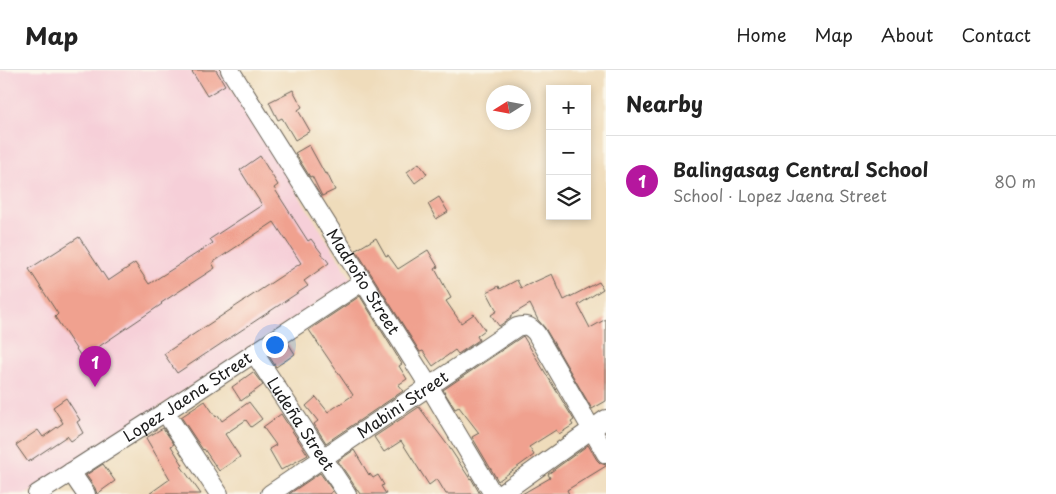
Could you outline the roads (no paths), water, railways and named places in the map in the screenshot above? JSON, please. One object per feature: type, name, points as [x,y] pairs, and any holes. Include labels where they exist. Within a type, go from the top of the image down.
[{"type":"street","name":"Madroño Street","points":[[230,70],[429,386],[493,494]]},
{"type":"street","name":"Lopez Jaena Street","points":[[37,494],[362,282]]},
{"type":"street","name":"Mabini Street","points":[[270,494],[517,327],[528,326],[532,328],[591,429]]},
{"type":"street","name":"Ludeña Street","points":[[254,353],[346,494]]},
{"type":"street","points":[[165,412],[219,494]]},
{"type":"street","points":[[501,494],[606,419]]},
{"type":"street","points":[[591,429],[606,454]]},
{"type":"street","points":[[71,472],[86,494]]},
{"type":"place","name":"Balingasag Central School","points":[[95,387]]}]
